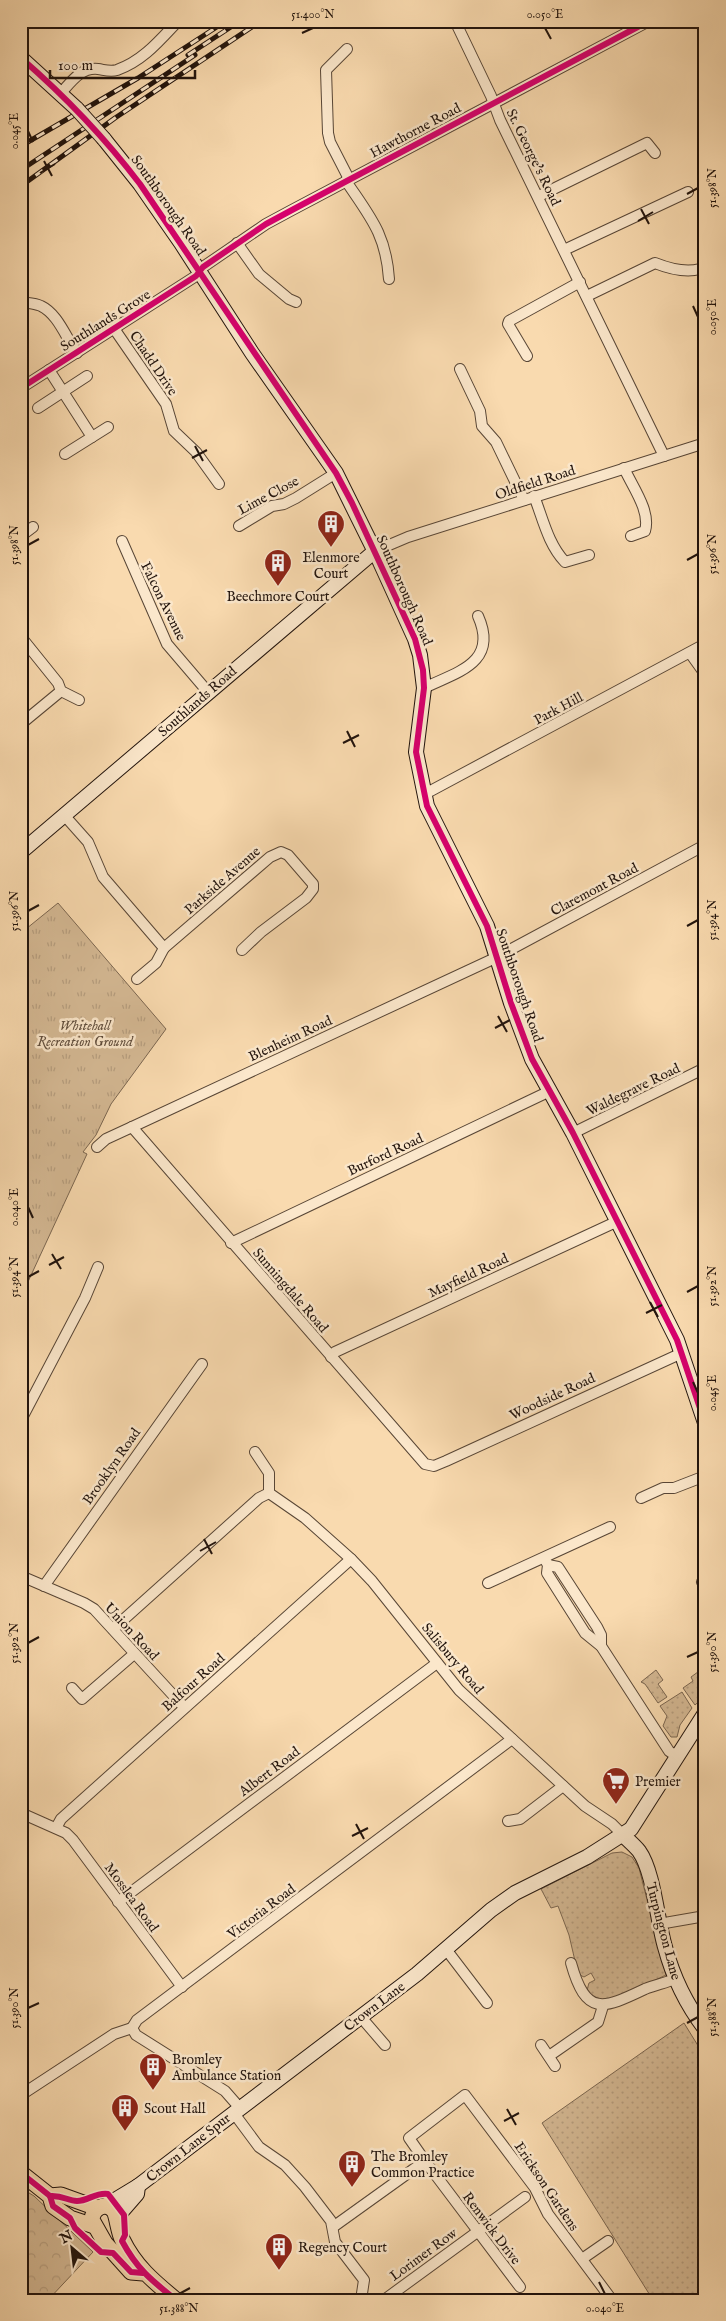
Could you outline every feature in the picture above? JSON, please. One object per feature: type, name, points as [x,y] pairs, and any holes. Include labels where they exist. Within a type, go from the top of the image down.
[{"type":"main road","points":[[21,2173],[50,2196],[53,2206],[70,2218],[108,2230],[116,2220]]},
{"type":"main road","points":[[50,2196],[61,2195],[113,2209],[128,2251],[143,2273],[176,2300]]},
{"type":"main road","points":[[101,2207],[92,2215],[105,2243],[131,2272],[143,2273]]},
{"type":"street","points":[[61,93],[85,70],[98,69],[109,72],[118,70],[154,48],[178,21]]},
{"type":"street","name":"St. George's Road","points":[[456,21],[493,103],[664,456]]},
{"type":"street","name":"Hawthorne Road","points":[[200,271],[202,267],[266,224],[649,21]]},
{"type":"street","points":[[347,48],[326,70],[328,132],[330,142],[347,180],[381,235],[387,256],[390,280]]},
{"type":"street","name":"Southborough Road","points":[[21,58],[77,109],[140,184],[200,271],[252,353],[336,473],[415,639],[420,655],[424,688],[416,752],[423,795],[431,817],[486,926],[525,1042],[618,1221],[698,1382],[705,1423]]},
{"type":"street","points":[[539,196],[647,143],[655,153]]},
{"type":"street","points":[[564,250],[688,192]]},
{"type":"street","points":[[238,243],[259,274],[289,299],[296,302]]},
{"type":"street","points":[[587,296],[655,263],[669,269],[692,271],[700,269]]},
{"type":"street","name":"Southlands Grove","points":[[21,388],[115,330],[196,276],[200,271]]},
{"type":"street","points":[[527,356],[508,324],[509,321],[580,282]]},
{"type":"street","points":[[21,302],[40,305],[54,316],[77,353]]},
{"type":"street","name":"Chadd Drive","points":[[115,330],[166,404],[174,431],[196,452],[219,484]]},
{"type":"street","points":[[460,369],[480,411],[482,426],[496,442],[529,498],[553,546],[565,562],[590,555]]},
{"type":"street","points":[[49,370],[92,437]]},
{"type":"street","points":[[38,408],[87,376]]},
{"type":"street","points":[[65,454],[108,426]]},
{"type":"street","name":"Oldfield Road","points":[[374,551],[408,537],[705,443]]},
{"type":"street","points":[[624,468],[646,515],[647,524],[645,531],[631,536]]},
{"type":"street","name":"Lime Close","points":[[239,526],[272,506],[284,504],[296,498],[336,473]]},
{"type":"street","points":[[21,536],[34,527]]},
{"type":"street","name":"Falcon Avenue","points":[[122,541],[167,644],[208,692]]},
{"type":"street","name":"Southlands Road","points":[[21,852],[374,551]]},
{"type":"street","points":[[424,688],[478,659],[484,637],[484,629],[478,616]]},
{"type":"street","points":[[21,637],[58,683],[61,691],[79,700]]},
{"type":"street","name":"Park Hill","points":[[423,795],[705,644]]},
{"type":"street","points":[[690,653],[705,674]]},
{"type":"street","points":[[21,724],[61,691]]},
{"type":"street","points":[[64,815],[88,842],[103,877],[164,948]]},
{"type":"street","name":"Claremont Road","points":[[496,957],[705,845]]},
{"type":"street","name":"Parkside Avenue","points":[[137,979],[156,963],[164,948],[264,862],[276,853],[282,852],[309,879],[313,884],[313,890],[306,898],[260,932],[242,950]]},
{"type":"street","name":"Blenheim Road","points":[[97,1146],[106,1139],[496,957]]},
{"type":"street","name":"Waldegrave Road","points":[[573,1133],[705,1068]]},
{"type":"street","name":"Burford Road","points":[[231,1243],[550,1091]]},
{"type":"street","name":"Sunningdale Road","points":[[132,1127],[421,1461],[434,1466]]},
{"type":"street","name":"Mayfield Road","points":[[331,1357],[344,1348],[618,1221]]},
{"type":"street","points":[[21,1420],[85,1298],[98,1267]]},
{"type":"street","name":"Woodside Road","points":[[434,1466],[682,1352]]},
{"type":"street","name":"Brooklyn Road","points":[[44,1586],[202,1364]]},
{"type":"street","points":[[113,1629],[259,1498],[265,1493],[269,1493],[269,1473],[255,1452]]},
{"type":"street","points":[[641,1498],[663,1488],[674,1488],[705,1476]]},
{"type":"street","name":"Salisbury Road","points":[[269,1493],[305,1518],[351,1558],[372,1581],[459,1690],[563,1786],[623,1835]]},
{"type":"street","points":[[488,1583],[546,1561],[610,1527]]},
{"type":"street","name":"Balfour Road","points":[[56,1828],[61,1819],[351,1558]]},
{"type":"street","points":[[546,1561],[558,1567],[597,1627],[601,1635],[601,1646],[668,1751],[676,1756]]},
{"type":"street","name":"Union Road","points":[[21,1576],[89,1606],[113,1629],[184,1707]]},
{"type":"street","points":[[72,1688],[82,1699],[134,1654]]},
{"type":"street","name":"Albert Road","points":[[118,1902],[437,1664]]},
{"type":"street","name":"Crown Lane","points":[[236,2110],[422,1970],[445,1948],[491,1910],[515,1893],[580,1860],[631,1829],[705,1713]]},
{"type":"street","name":"Victoria Road","points":[[21,2095],[114,2034],[132,2028],[137,2020],[512,1739]]},
{"type":"street","points":[[508,1820],[520,1820],[563,1786]]},
{"type":"street","name":"Mosslea Road","points":[[21,1813],[66,1833],[73,1840],[182,1987]]},
{"type":"street","name":"Turpington Lane","points":[[623,1835],[638,1850],[647,1866],[659,1924],[674,1979],[705,2029]]},
{"type":"street","points":[[659,1924],[705,1916]]},
{"type":"street","points":[[445,1948],[487,2003]]},
{"type":"street","points":[[571,1963],[575,1978],[586,1997],[603,2006],[674,1979]]},
{"type":"street","points":[[549,2056],[598,2022],[603,2006]]},
{"type":"street","points":[[360,2016],[385,2045]]},
{"type":"street","points":[[132,2028],[136,2035],[225,2091],[259,2147],[292,2171],[331,2222],[335,2242],[364,2280],[361,2300]]},
{"type":"street","points":[[541,2045],[555,2066]]},
{"type":"street","name":"Erickson Gardens","points":[[425,2162],[409,2138],[466,2095],[535,2188],[548,2214],[612,2300]]},
{"type":"street","name":"Crown Lane Spur","points":[[101,2207],[138,2186],[236,2110]]},
{"type":"street","points":[[332,2227],[425,2162]]},
{"type":"street","name":"Renwick Drive","points":[[425,2162],[520,2286]]},
{"type":"street","name":"Crown Lane Spur","points":[[116,2220],[137,2194],[138,2186]]},
{"type":"street","name":"Lorimer Row","points":[[384,2300],[525,2197]]},
{"type":"street","points":[[582,2259],[608,2240]]},
{"type":"green space","name":"Whitehall Recreation Ground","points":[[58,903],[166,1029],[111,1104],[96,1135],[83,1152],[87,1154],[21,1297],[21,933]]},
{"type":"green space","points":[[702,1669],[705,1674],[705,1696],[695,1705],[683,1688],[693,1681],[691,1677]]},
{"type":"green space","points":[[656,1670],[663,1680],[658,1684],[667,1697],[658,1703],[645,1684],[641,1682]]},
{"type":"green space","points":[[682,1692],[692,1708],[680,1725],[677,1737],[671,1737],[663,1726],[667,1716],[660,1706]]},
{"type":"green space","points":[[622,1852],[632,1857],[639,1868],[666,1975],[615,1999],[605,2001],[590,1996],[587,1990],[589,1983],[595,1980],[591,1973],[584,1977],[578,1974],[569,1935],[558,1906],[551,1908],[541,1889],[612,1853]]},
{"type":"green space","points":[[684,2023],[705,2057],[705,2300],[653,2300],[542,2123]]},
{"type":"green space","points":[[21,2188],[34,2196],[93,2252],[48,2300],[21,2300]]},
{"type":"railway","points":[[21,146],[138,78],[226,21]]},
{"type":"railway","points":[[188,55],[240,21]]},
{"type":"railway","points":[[21,186],[115,118],[261,21]]},
{"type":"railway","points":[[21,170],[195,55]]},
{"type":"cycle path","points":[[21,388],[196,276],[203,267],[266,224],[649,21]]},
{"type":"cycle path","points":[[21,58],[84,118],[140,184],[336,473],[352,503],[415,639],[423,670],[424,688],[416,752],[427,806],[487,926],[511,1003],[532,1059],[573,1133],[677,1340],[705,1423]]},
{"type":"cycle path","points":[[21,2173],[50,2196],[53,2206],[70,2218],[75,2228],[101,2252],[113,2253],[131,2272],[143,2273]]},
{"type":"cycle path","points":[[50,2196],[77,2201],[100,2194],[108,2194],[124,2215],[125,2235],[122,2241],[133,2259],[145,2274],[176,2300]]},
{"type":"place","name":"Elenmore Court","points":[[331,548]]},
{"type":"place","name":"Beechmore Court","points":[[278,587]]},
{"type":"place","name":"Premier","points":[[616,1805]]},
{"type":"place","name":"Bromley Ambulance Station","points":[[153,2091]]},
{"type":"place","name":"Scout Hall","points":[[125,2132]]},
{"type":"place","name":"The Bromley Common Practice","points":[[352,2188]]},
{"type":"place","name":"Regency Court","points":[[279,2271]]}]
